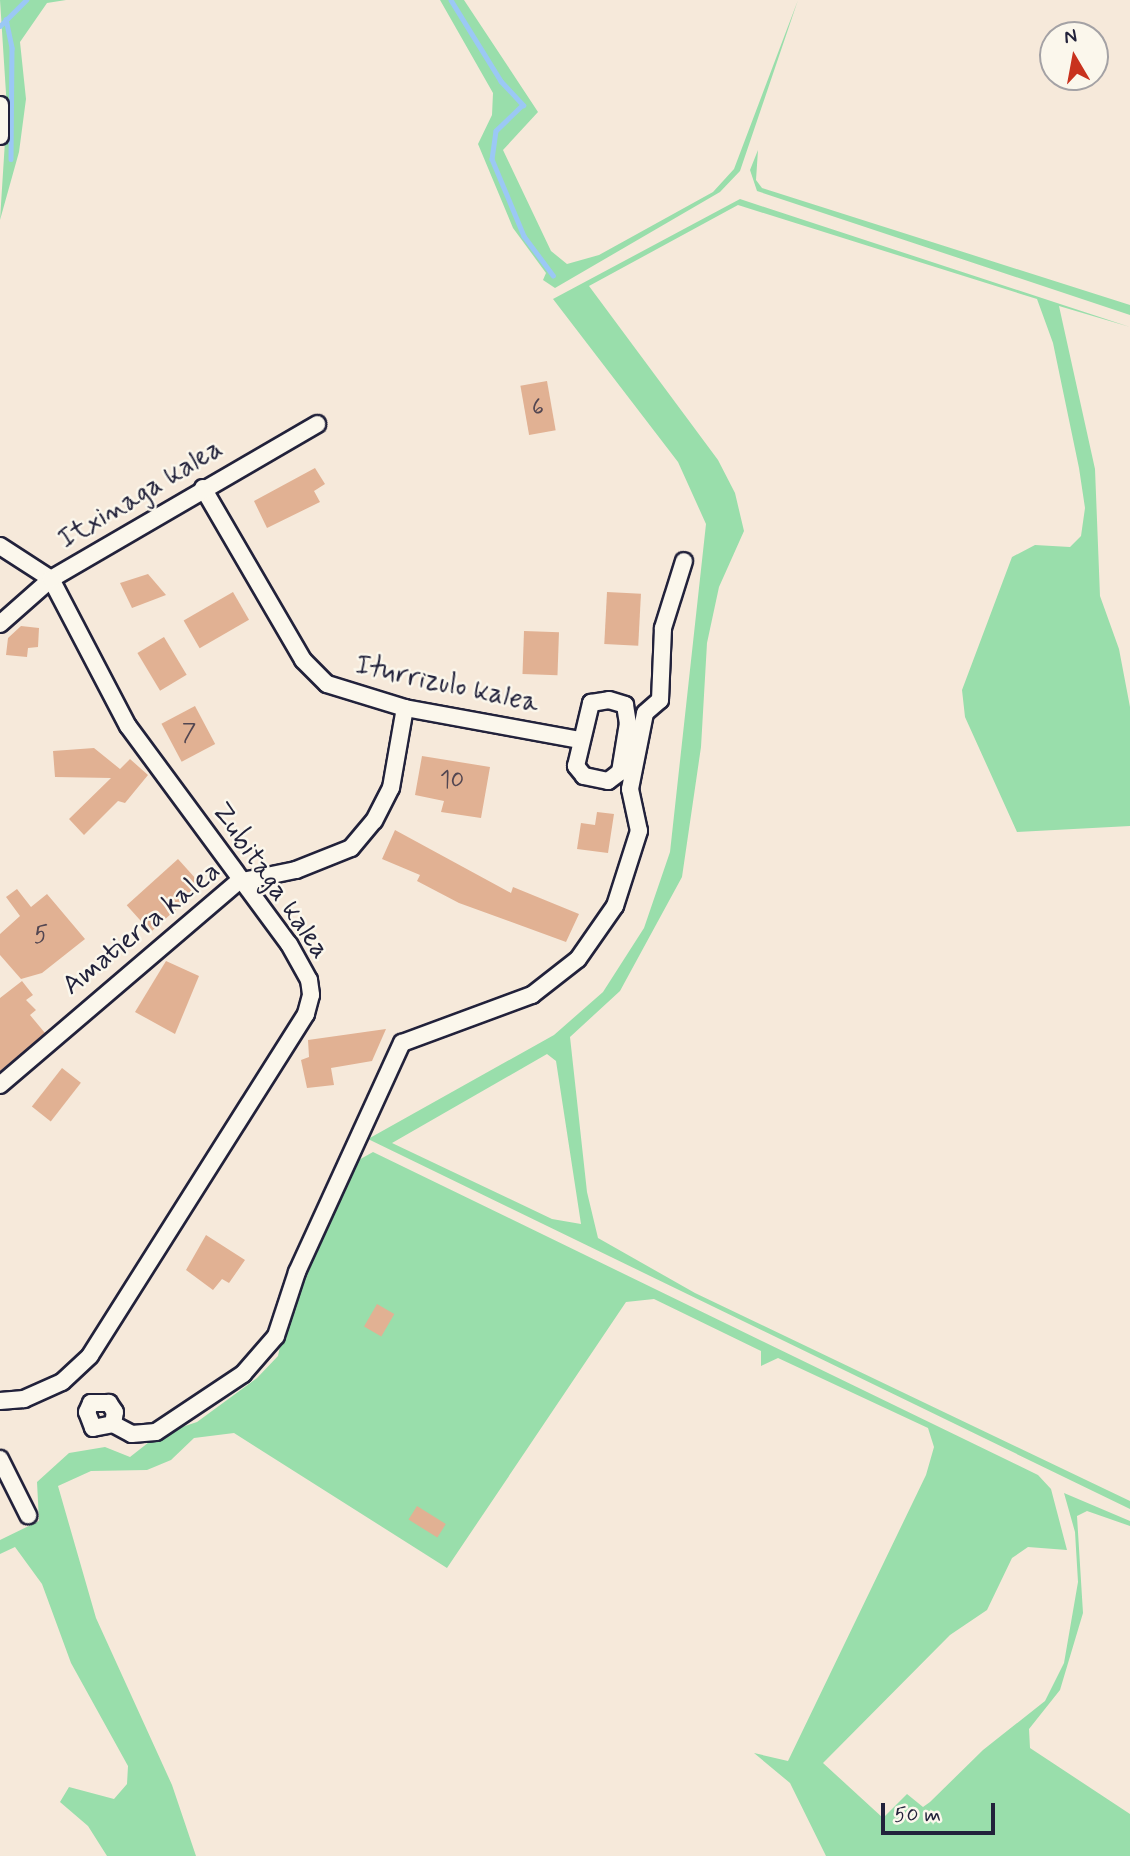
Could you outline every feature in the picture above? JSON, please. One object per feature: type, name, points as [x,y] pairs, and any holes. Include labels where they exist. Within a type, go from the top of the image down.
[{"type":"street","points":[[0,105],[0,136]]},
{"type":"street","name":"Itxinaga kalea","points":[[0,624],[51,579],[317,424]]},
{"type":"street","name":"Iturrizulo kalea","points":[[203,488],[303,660],[327,684],[405,708],[579,740]]},
{"type":"street","name":"Zubitaga kalea","points":[[0,546],[51,579],[128,726],[238,882],[289,944],[310,980],[306,1014],[90,1356],[62,1382],[24,1399],[0,1401]]},
{"type":"street","points":[[113,1424],[132,1434],[156,1432],[243,1374],[276,1336],[297,1272],[402,1043],[531,995],[578,959],[615,906],[639,831],[630,789],[645,713],[660,700],[663,628],[684,561]]},
{"type":"street","points":[[609,700],[625,705],[628,723],[620,772],[608,781],[584,776],[576,766],[579,740],[591,703],[609,700]]},
{"type":"street","name":"Amatierra kalea","points":[[0,1085],[238,882],[296,870],[351,848],[374,821],[391,788],[405,708]]},
{"type":"street","points":[[0,1459],[28,1515]]},
{"type":"green space","points":[[0,0],[66,0],[47,3],[20,42],[26,99],[19,152],[0,220],[7,109]]},
{"type":"green space","points":[[440,0],[464,0],[538,112],[503,150],[551,251],[567,264],[599,255],[713,192],[734,169],[798,0],[740,171],[720,192],[555,288],[543,280],[546,273],[513,228],[478,144],[492,115],[493,93]]},
{"type":"green space","points":[[758,150],[756,180],[762,188],[1130,305],[1130,315],[757,191],[750,170]]},
{"type":"green space","points":[[740,199],[1130,327],[1059,306],[1095,469],[1100,596],[1119,649],[1130,707],[1130,826],[1017,832],[965,717],[962,690],[1012,557],[1035,545],[1070,547],[1081,536],[1085,508],[1079,468],[1053,343],[1037,299],[738,205],[589,286],[718,460],[735,493],[744,531],[719,587],[707,643],[701,747],[682,877],[620,991],[570,1037],[587,1192],[598,1238],[695,1293],[1130,1501],[1130,1509],[368,1139],[554,1035],[603,992],[644,928],[670,852],[706,524],[678,462],[553,299]],"holes":[[[547,1054],[556,1061],[581,1224],[552,1219],[392,1143]]]},
{"type":"green space","points":[[373,1152],[1038,1475],[1051,1489],[1067,1550],[1028,1547],[1012,1558],[987,1610],[950,1635],[823,1763],[883,1818],[907,1794],[923,1807],[930,1802],[983,1750],[1045,1701],[1064,1663],[1078,1582],[1075,1532],[1064,1493],[1130,1521],[1130,1526],[1087,1511],[1077,1516],[1083,1613],[1060,1690],[1029,1729],[1030,1748],[1130,1814],[1130,1856],[826,1856],[790,1783],[754,1753],[788,1761],[926,1475],[934,1447],[928,1428],[778,1358],[761,1366],[761,1351],[654,1299],[626,1302],[447,1568],[234,1433],[194,1438],[171,1460],[147,1470],[91,1471],[58,1486],[96,1618],[172,1785],[196,1856],[107,1856],[88,1826],[60,1802],[69,1787],[114,1799],[127,1784],[128,1766],[71,1663],[42,1584],[15,1547],[0,1554],[0,1540],[39,1521],[37,1482],[69,1453],[105,1447],[130,1457],[158,1435],[197,1422],[257,1378],[278,1356],[287,1312],[335,1200],[357,1161]]},
{"type":"building","points":[[547,381],[556,430],[529,435],[520,386]]},
{"type":"building","points":[[315,468],[325,484],[314,491],[320,502],[267,528],[254,501]]},
{"type":"building","points":[[148,574],[166,595],[132,608],[120,583]]},
{"type":"building","points":[[233,592],[249,620],[200,648],[184,620]]},
{"type":"building","points":[[607,592],[641,594],[638,646],[604,644]]},
{"type":"building","points":[[21,626],[39,628],[38,647],[28,648],[27,657],[6,655],[8,638]]},
{"type":"building","points":[[524,631],[559,632],[557,675],[522,674]]},
{"type":"building","points":[[164,637],[187,675],[160,691],[137,653]]},
{"type":"building","points":[[195,706],[215,744],[182,762],[161,724]]},
{"type":"building","points":[[94,748],[120,769],[130,759],[148,775],[125,803],[118,801],[84,835],[69,819],[111,778],[55,777],[53,751]]},
{"type":"building","points":[[422,756],[490,767],[481,818],[441,812],[444,801],[415,795]]},
{"type":"building","points":[[597,812],[614,814],[608,853],[577,849],[581,823],[595,825]]},
{"type":"building","points":[[395,830],[511,893],[513,887],[579,914],[566,942],[459,903],[417,881],[420,875],[382,859]]},
{"type":"building","points":[[178,859],[202,886],[151,932],[127,905]]},
{"type":"building","points":[[17,889],[31,907],[47,894],[85,939],[42,973],[21,979],[0,955],[0,934],[20,916],[6,897]]},
{"type":"building","points":[[166,961],[199,976],[175,1034],[135,1012]]},
{"type":"building","points":[[22,981],[33,995],[26,1000],[36,1010],[30,1015],[45,1033],[0,1071],[0,998]]},
{"type":"building","points":[[386,1029],[372,1061],[331,1068],[334,1085],[307,1088],[301,1060],[309,1057],[308,1040]]},
{"type":"building","points":[[62,1068],[81,1083],[51,1121],[32,1107]]},
{"type":"building","points":[[206,1235],[245,1260],[229,1283],[222,1279],[213,1290],[186,1270]]},
{"type":"building","points":[[377,1304],[394,1314],[381,1337],[364,1327]]},
{"type":"building","points":[[417,1506],[446,1524],[437,1538],[409,1520]]},
{"type":"waterway","points":[[0,26],[26,0]]},
{"type":"waterway","points":[[451,0],[501,81],[523,105],[496,131],[492,159],[524,236],[553,275]]},
{"type":"waterway","points":[[6,19],[12,48],[11,159]]}]
